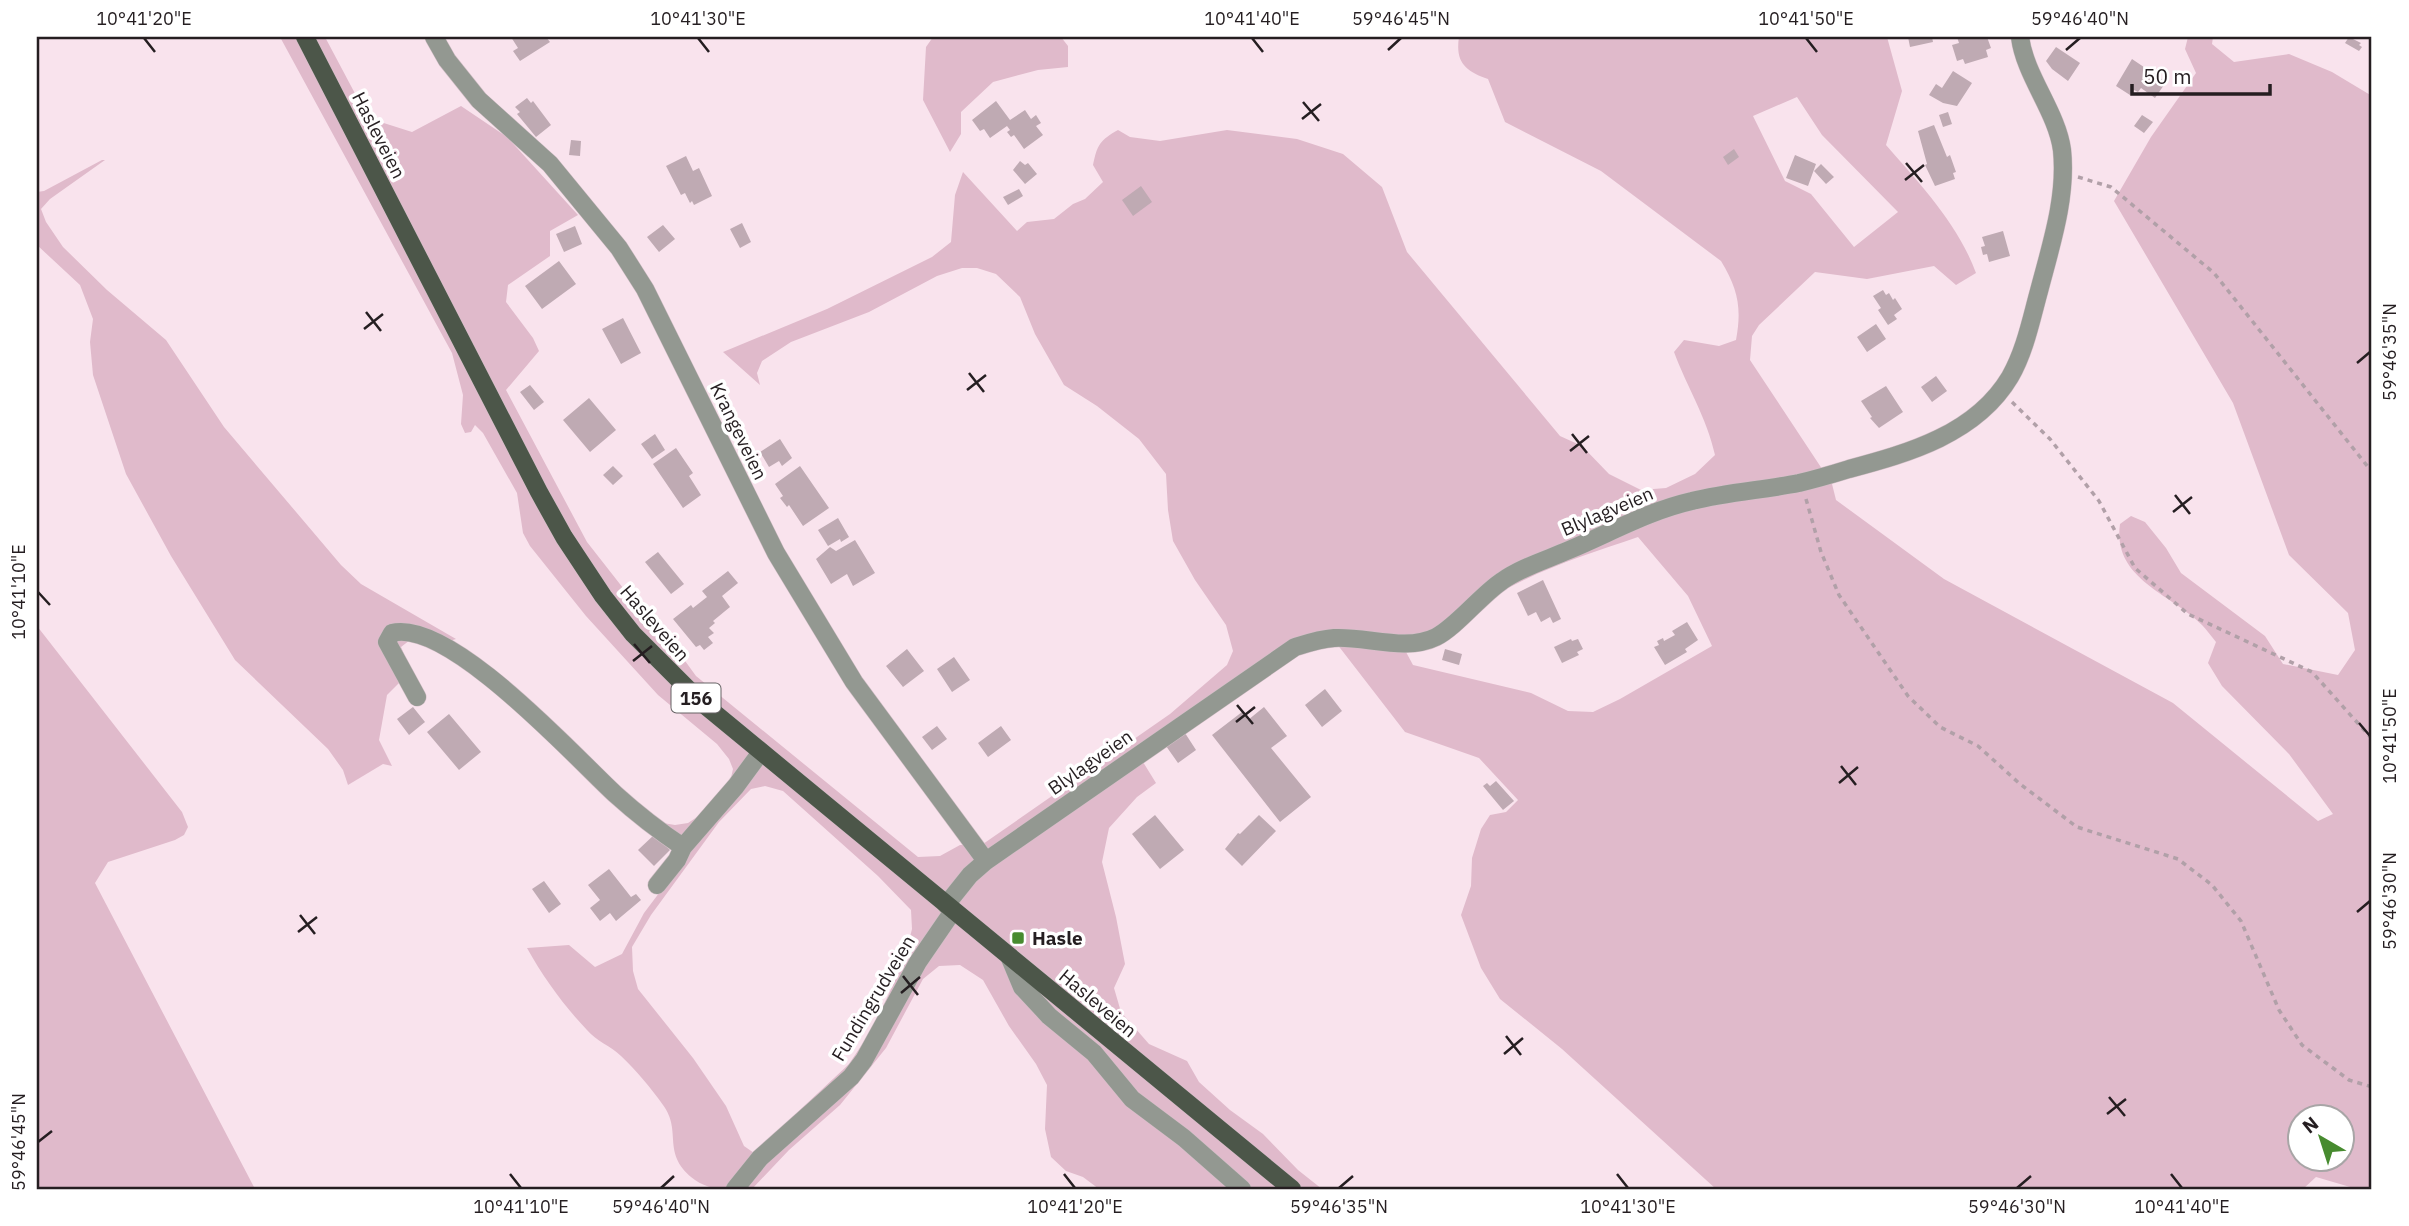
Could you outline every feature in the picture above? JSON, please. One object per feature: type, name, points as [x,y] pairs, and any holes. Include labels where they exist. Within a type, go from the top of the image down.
[{"type":"main road","name":"Hasleveien","points":[[305,37],[539,492],[583,568],[634,634],[701,702],[1292,1189]]},
{"type":"street","name":"Krangeveien","points":[[434,37],[447,60],[478,100],[550,164],[619,248],[645,289],[798,592],[854,682],[986,861]]},
{"type":"street","name":"Blylagveien","points":[[949,908],[970,875],[986,861],[1295,647],[1314,640],[1335,638],[1399,643],[1424,642],[1439,636],[1502,581],[1531,564],[1569,550],[1657,510],[1692,500],[1801,482],[1896,456],[1932,442],[1965,424],[2001,390],[2021,354],[2054,235],[2063,173],[2061,146],[2028,67],[2020,37]]},
{"type":"street","points":[[417,697],[387,642],[392,634],[407,632],[426,639],[451,650],[477,667],[543,724],[616,795],[657,830],[682,847]]},
{"type":"street","points":[[657,885],[677,860],[682,847],[736,786],[761,752]]},
{"type":"street","name":"Fundingrudveien","points":[[735,1189],[760,1158],[851,1077],[864,1060],[949,908]]},
{"type":"street","points":[[1009,956],[1022,987],[1049,1016],[1094,1053],[1132,1098],[1184,1138],[1242,1189]]},
{"type":"path","points":[[2063,173],[2111,187],[2214,273],[2372,472]]},
{"type":"path","points":[[2001,390],[2050,439],[2099,501],[2135,568],[2188,614],[2312,672],[2372,739]]},
{"type":"path","points":[[1801,482],[1821,552],[1839,595],[1908,696],[1940,727],[1978,746],[2020,784],[2077,827],[2178,859],[2212,886],[2241,921],[2279,1010],[2302,1045],[2349,1080],[2372,1087]]},
{"type":"shaded area","points":[[280,37],[325,37],[368,118],[412,132],[461,106],[507,137],[578,215],[550,231],[550,256],[508,285],[506,302],[533,338],[539,351],[506,390],[587,542],[652,625],[667,636],[696,676],[918,857],[940,856],[960,845],[983,844],[1170,714],[1227,665],[1233,651],[1226,625],[1195,580],[1173,541],[1166,474],[1139,439],[1097,406],[1064,385],[1035,334],[1020,297],[996,274],[977,268],[962,268],[937,276],[869,312],[791,342],[762,361],[757,373],[760,385],[723,352],[827,309],[932,257],[951,242],[955,195],[963,172],[1017,231],[1027,222],[1054,219],[1073,204],[1085,199],[1103,182],[1093,165],[1096,153],[1103,140],[1118,130],[1130,137],[1160,141],[1227,130],[1297,139],[1343,154],[1382,187],[1407,252],[1560,436],[1582,446],[1609,474],[1641,490],[1666,488],[1695,474],[1715,455],[1702,415],[1674,352],[1684,340],[1719,346],[1736,340],[1739,318],[1731,281],[1721,261],[1601,171],[1505,122],[1488,79],[1468,69],[1461,60],[1459,37],[1887,37],[1902,91],[1886,145],[1949,221],[1976,273],[1956,285],[1934,266],[1867,279],[1815,272],[1759,325],[1752,336],[1750,360],[1832,484],[1836,500],[1944,579],[2173,703],[2318,821],[2333,814],[2289,754],[2222,686],[2208,663],[2216,642],[2202,625],[2134,572],[2125,559],[2120,543],[2120,524],[2131,516],[2145,522],[2166,548],[2181,573],[2265,636],[2283,664],[2338,675],[2355,650],[2348,613],[2289,555],[2233,403],[2114,201],[2151,137],[2196,73],[2185,49],[2188,37],[2213,37],[2212,44],[2234,62],[2289,54],[2332,72],[2372,96],[2372,1189],[2357,1189],[2316,1177],[2303,1189],[1716,1189],[1562,1049],[1500,999],[1481,968],[1461,915],[1471,886],[1472,858],[1481,829],[1490,815],[1506,812],[1518,800],[1479,758],[1405,732],[1337,644],[1298,651],[1143,762],[1156,783],[1137,797],[1109,828],[1102,862],[1125,964],[1114,988],[1121,1012],[1149,1044],[1187,1061],[1199,1082],[1230,1110],[1263,1134],[1298,1170],[1322,1189],[1099,1189],[1083,1177],[1066,1171],[1051,1157],[1045,1129],[1047,1085],[983,980],[960,965],[939,966],[923,979],[886,1048],[840,1105],[789,1150],[752,1189],[722,1189],[702,1184],[684,1170],[678,1161],[672,1124],[658,1099],[627,1061],[578,1021],[554,991],[527,948],[569,945],[595,967],[622,954],[644,913],[687,856],[657,822],[675,825],[688,823],[703,813],[730,782],[733,769],[717,744],[658,695],[586,616],[530,546],[523,533],[517,493],[483,433],[475,425],[471,432],[465,433],[461,424],[463,395],[452,353]],"holes":[[[1797,97],[1822,135],[1898,212],[1854,247],[1811,194],[1785,181],[1753,116]],[[1638,537],[1688,596],[1712,646],[1620,699],[1593,712],[1568,711],[1531,693],[1413,665],[1406,652],[1423,650],[1437,644],[1495,597],[1524,580]],[[765,786],[783,791],[878,876],[911,910],[912,929],[904,961],[873,1028],[849,1064],[754,1153],[744,1146],[726,1106],[693,1058],[638,989],[633,971],[632,947],[651,915],[719,822],[751,789]]]},
{"type":"shaded area","points":[[933,37],[1061,37],[1068,46],[1068,67],[1038,70],[993,82],[961,112],[961,134],[950,152],[923,100],[926,47]]},
{"type":"shaded area","points":[[105,160],[50,199],[41,209],[46,222],[63,247],[107,290],[166,340],[224,427],[341,565],[361,584],[456,639],[446,642],[410,640],[401,647],[411,671],[387,695],[379,740],[392,766],[383,764],[348,785],[343,770],[328,749],[235,660],[171,556],[126,474],[93,375],[90,342],[93,319],[80,285],[37,245],[37,192],[44,191]]},
{"type":"shaded area","points":[[37,626],[182,812],[188,827],[184,835],[175,840],[108,862],[95,883],[255,1189],[37,1189]]},
{"type":"building","points":[[511,37],[546,37],[550,42],[520,61],[513,51],[518,48]]},
{"type":"building","points":[[1908,37],[1932,37],[1933,42],[1910,47]]},
{"type":"building","points":[[1957,37],[1987,37],[1991,48],[1986,50],[1988,57],[1965,64],[1963,59],[1957,61],[1952,45],[1959,43]]},
{"type":"building","points":[[2349,37],[2361,43],[2359,51],[2345,43]]},
{"type":"building","points":[[2056,47],[2080,63],[2068,81],[2046,61]]},
{"type":"building","points":[[2132,59],[2166,82],[2155,98],[2141,88],[2130,95],[2116,86]]},
{"type":"building","points":[[1953,71],[1972,83],[1957,106],[1943,103],[1929,95],[1936,84],[1942,88]]},
{"type":"building","points":[[527,98],[531,103],[533,101],[551,125],[536,137],[517,114],[520,112],[515,107]]},
{"type":"building","points":[[996,101],[1010,120],[1025,110],[1031,119],[1036,115],[1041,123],[1036,126],[1043,135],[1024,149],[1014,135],[1011,137],[1007,132],[1010,130],[1007,126],[990,138],[984,129],[980,131],[972,120]]},
{"type":"building","points":[[1948,112],[1952,124],[1943,127],[1939,115]]},
{"type":"building","points":[[2142,115],[2153,122],[2144,133],[2134,126]]},
{"type":"building","points":[[1934,125],[1956,172],[1953,173],[1955,179],[1935,186],[1925,165],[1927,164],[1918,131]]},
{"type":"building","points":[[571,140],[581,141],[580,156],[569,155]]},
{"type":"building","points":[[1734,149],[1739,157],[1728,165],[1723,157]]},
{"type":"building","points":[[1795,155],[1816,164],[1808,186],[1786,178]]},
{"type":"building","points":[[686,156],[693,171],[699,168],[712,196],[694,205],[685,193],[681,195],[666,166]]},
{"type":"building","points":[[1020,161],[1025,165],[1028,163],[1037,174],[1025,184],[1013,170]]},
{"type":"building","points":[[1821,164],[1834,177],[1826,184],[1814,171]]},
{"type":"building","points":[[1141,186],[1152,202],[1133,216],[1122,200]]},
{"type":"building","points":[[1019,189],[1023,196],[1008,205],[1003,197]]},
{"type":"building","points":[[742,223],[751,242],[740,248],[730,229]]},
{"type":"building","points":[[663,225],[675,239],[659,252],[647,237]]},
{"type":"building","points":[[575,226],[582,244],[564,252],[556,234]]},
{"type":"building","points":[[2003,231],[2010,256],[1989,262],[1987,254],[1983,255],[1981,247],[1985,246],[1982,237]]},
{"type":"building","points":[[559,261],[576,284],[542,309],[525,286]]},
{"type":"building","points":[[1883,290],[1886,295],[1889,293],[1893,300],[1895,298],[1902,309],[1894,315],[1897,319],[1888,325],[1873,296]]},
{"type":"building","points":[[623,318],[641,353],[621,364],[602,329]]},
{"type":"building","points":[[1876,324],[1886,339],[1867,352],[1857,337]]},
{"type":"building","points":[[1936,376],[1947,391],[1932,402],[1921,387]]},
{"type":"building","points":[[530,385],[544,402],[534,410],[520,392]]},
{"type":"building","points":[[1886,386],[1903,412],[1879,428],[1861,401]]},
{"type":"building","points":[[589,398],[616,430],[590,452],[563,420]]},
{"type":"building","points":[[655,434],[665,450],[652,459],[641,444]]},
{"type":"building","points":[[780,439],[792,458],[782,466],[779,461],[769,467],[760,452]]},
{"type":"building","points":[[676,448],[693,473],[689,476],[701,495],[683,508],[653,464]]},
{"type":"building","points":[[613,466],[623,476],[613,485],[603,475]]},
{"type":"building","points":[[800,466],[829,508],[803,526],[789,505],[787,507],[780,498],[783,496],[775,484]]},
{"type":"building","points":[[838,518],[849,537],[828,546],[818,530]]},
{"type":"building","points":[[855,540],[875,573],[853,586],[847,574],[831,584],[816,559],[830,547],[836,551]]},
{"type":"building","points":[[658,552],[684,584],[671,594],[645,562]]},
{"type":"building","points":[[728,571],[738,583],[722,596],[730,607],[713,621],[715,623],[709,628],[714,633],[708,637],[713,643],[704,650],[700,645],[696,647],[673,619],[707,597],[702,591]]},
{"type":"building","points":[[1543,580],[1561,619],[1553,623],[1550,617],[1541,622],[1536,612],[1528,616],[1517,593]]},
{"type":"building","points":[[1687,622],[1698,640],[1685,649],[1687,652],[1665,665],[1654,647],[1659,645],[1657,641],[1663,638],[1664,641],[1675,635],[1672,631]]},
{"type":"building","points":[[1571,639],[1578,639],[1583,649],[1577,652],[1579,655],[1562,663],[1554,647]]},
{"type":"building","points":[[907,649],[924,671],[903,687],[886,666]]},
{"type":"building","points":[[1445,649],[1462,654],[1459,665],[1442,660]]},
{"type":"building","points":[[954,657],[970,680],[952,692],[937,669]]},
{"type":"building","points":[[1325,689],[1342,711],[1322,727],[1305,705]]},
{"type":"building","points":[[413,707],[425,722],[409,735],[397,719]]},
{"type":"building","points":[[1264,707],[1287,736],[1271,748],[1311,797],[1280,822],[1212,735],[1242,712],[1248,720]]},
{"type":"building","points":[[449,714],[481,752],[459,770],[427,732]]},
{"type":"building","points":[[937,726],[947,739],[932,750],[922,737]]},
{"type":"building","points":[[1001,726],[1011,740],[988,757],[978,743]]},
{"type":"building","points":[[1185,733],[1196,750],[1178,763],[1166,746]]},
{"type":"building","points":[[1496,781],[1514,801],[1503,810],[1483,786],[1487,783],[1490,786]]},
{"type":"building","points":[[1155,815],[1184,850],[1160,869],[1132,834]]},
{"type":"building","points":[[1259,815],[1276,831],[1242,866],[1225,849],[1238,833]]},
{"type":"building","points":[[655,834],[670,850],[654,866],[638,850]]},
{"type":"building","points":[[609,869],[631,897],[636,894],[641,900],[616,921],[610,913],[600,921],[590,908],[600,900],[588,885]]},
{"type":"building","points":[[544,881],[561,904],[549,913],[532,889]]},
{"type":"place","name":"Hasle","points":[[1018,938]]}]
